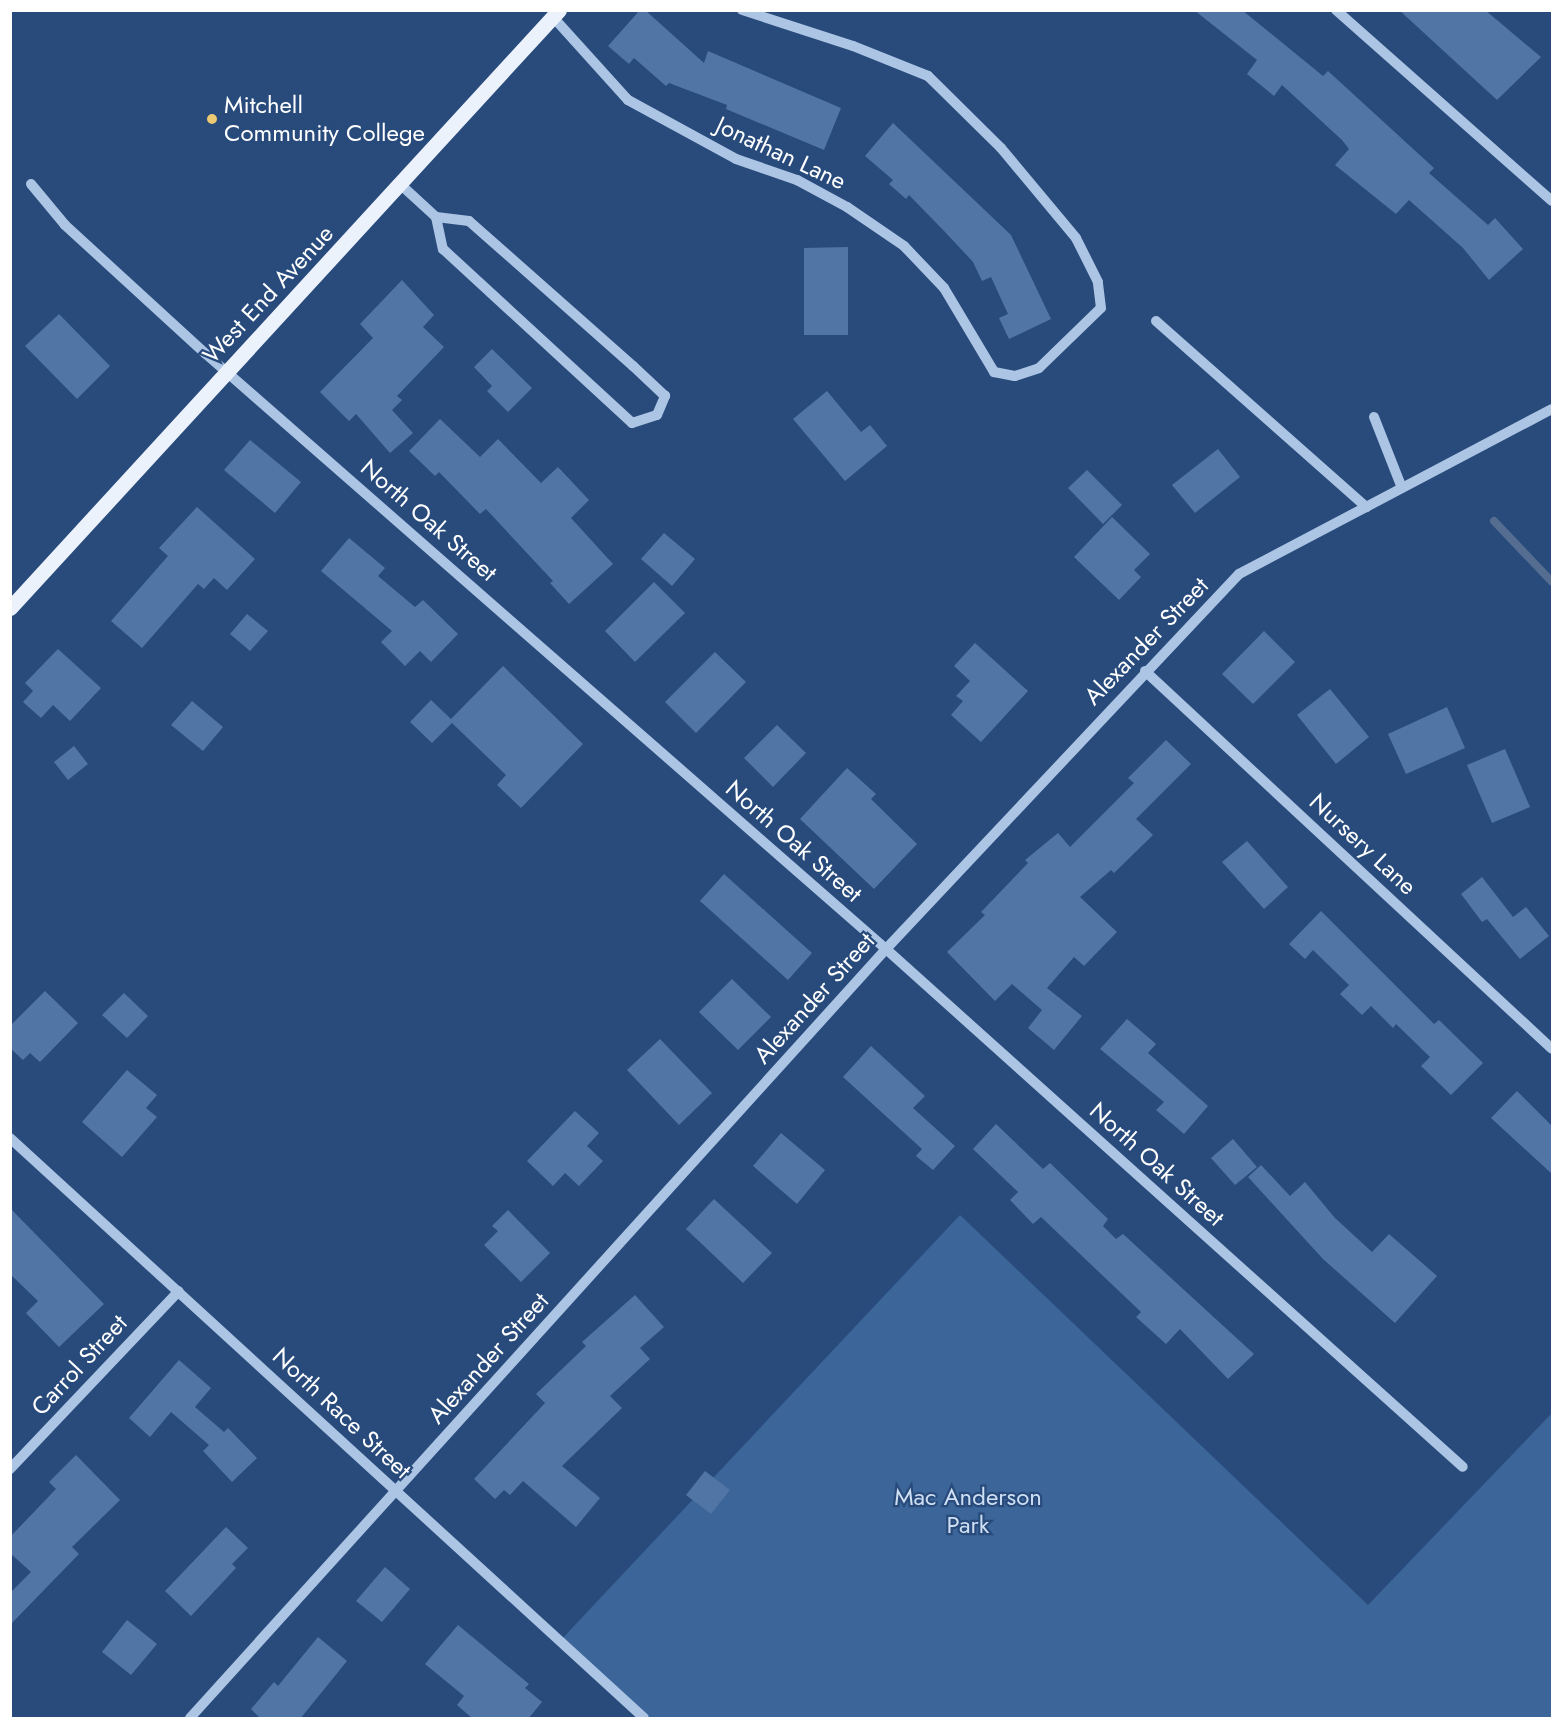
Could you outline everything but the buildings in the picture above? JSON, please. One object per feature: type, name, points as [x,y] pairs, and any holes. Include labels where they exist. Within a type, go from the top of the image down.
[{"type":"main road","name":"West End Avenue","points":[[10,608],[556,14]]},
{"type":"street","name":"Jonathan Lane","points":[[556,14],[628,100],[736,159],[797,180],[847,207],[904,246],[944,288],[994,372],[1015,376],[1039,368],[1101,308],[1098,282],[1076,238],[1001,148],[928,76],[853,46],[742,10]]},
{"type":"street","points":[[1336,10],[1552,201]]},
{"type":"street","name":"North Oak Street","points":[[31,184],[65,225],[886,949],[1463,1467]]},
{"type":"street","points":[[400,184],[436,217],[443,249],[632,423],[657,415],[665,396],[633,366],[469,221],[436,217]]},
{"type":"street","points":[[1156,321],[1366,507]]},
{"type":"street","name":"Alexander Street","points":[[190,1719],[886,949],[1145,671],[1239,574],[1552,409]]},
{"type":"street","points":[[1374,417],[1402,488]]},
{"type":"street","name":"Nursery Lane","points":[[1145,671],[1552,1048]]},
{"type":"street","name":"North Race Street","points":[[10,1138],[644,1719]]},
{"type":"street","name":"Carrol Street","points":[[10,1468],[179,1291]]},
{"type":"green space","name":"Mac Anderson Park","points":[[960,1215],[1368,1605],[1552,1413],[1552,1718],[643,1718],[560,1641]]},
{"type":"waterway","points":[[1494,521],[1552,582]]},
{"type":"place","name":"Mitchell Community College","points":[[212,119]]}]
